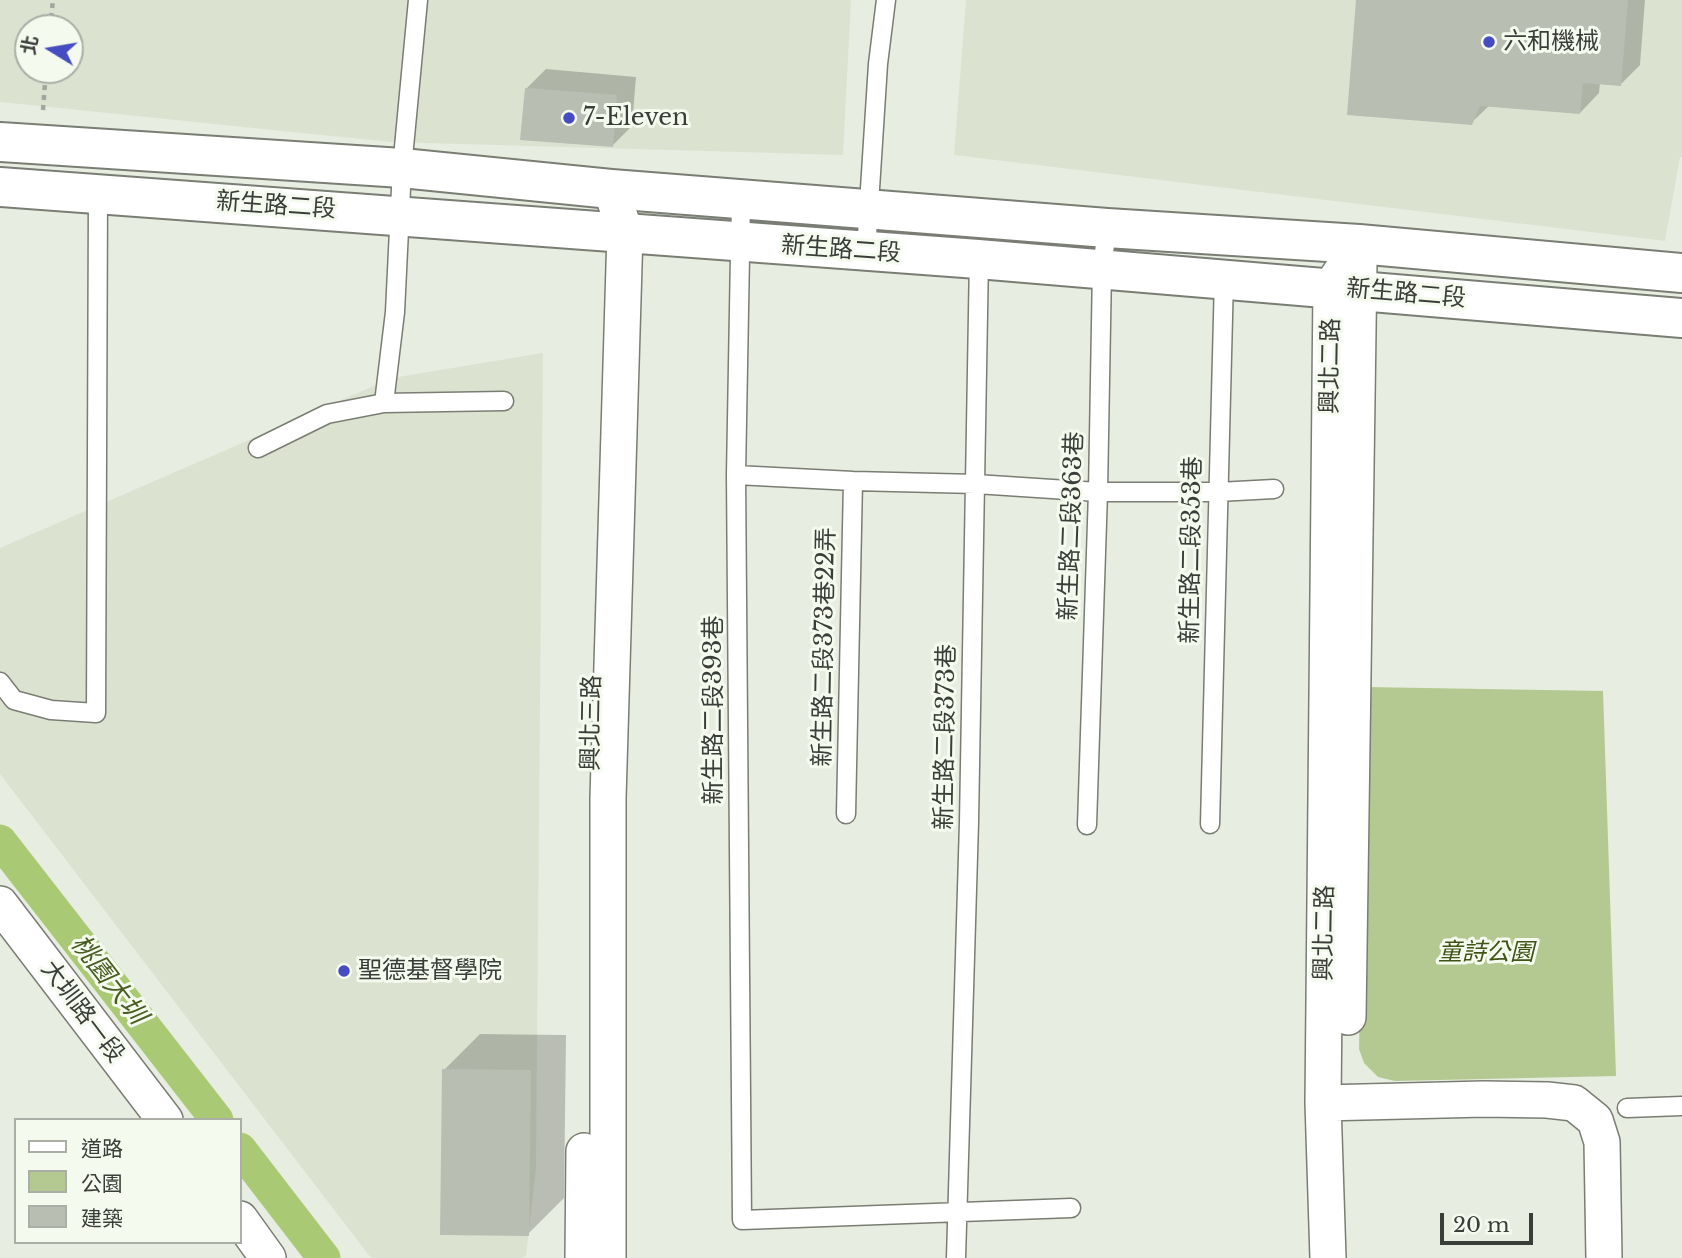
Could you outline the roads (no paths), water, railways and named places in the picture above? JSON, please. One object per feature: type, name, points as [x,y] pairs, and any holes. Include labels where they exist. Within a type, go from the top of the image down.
[{"type":"main road","name":"新生路二段","points":[[0,142],[402,168],[741,200],[1359,244],[1682,272]]},
{"type":"main road","name":"新生路二段","points":[[0,187],[1224,278],[1682,318]]},
{"type":"street","name":"興北三路","points":[[583,1258],[613,232],[611,189]]},
{"type":"street","points":[[608,1258],[608,798],[613,232]]},
{"type":"street","name":"興北二路","points":[[1328,1258],[1335,1102],[1346,289],[1359,244]]},
{"type":"street","name":"大圳路一段","points":[[0,904],[163,1118]]},
{"type":"street","points":[[1335,1102],[1484,1099],[1574,1103],[1595,1120],[1602,1142],[1604,1258]]},
{"type":"street","name":"興北二路","points":[[1335,1102],[1350,1258]]},
{"type":"street","points":[[242,1222],[268,1258]]},
{"type":"lane","points":[[384,403],[395,312],[402,168],[418,0]]},
{"type":"lane","points":[[866,251],[871,209],[878,64],[886,0]]},
{"type":"lane","points":[[0,682],[13,700],[51,710],[96,713],[98,194]]},
{"type":"lane","name":"新生路二段393巷","points":[[741,200],[736,475],[742,1220],[956,1213]]},
{"type":"lane","name":"新生路二段373巷","points":[[956,1258],[976,484],[978,259],[982,217]]},
{"type":"lane","name":"新生路二段363巷","points":[[1087,825],[1102,269],[1107,228]]},
{"type":"lane","name":"新生路二段353巷","points":[[1210,824],[1224,278]]},
{"type":"lane","points":[[258,448],[327,414],[384,403],[504,401]]},
{"type":"lane","points":[[736,475],[976,484],[1098,492],[1275,489]]},
{"type":"lane","name":"新生路二段373巷22弄","points":[[846,814],[853,481]]},
{"type":"lane","points":[[1626,1108],[1682,1106]]},
{"type":"lane","points":[[956,1213],[1071,1208]]},
{"type":"waterway","name":"桃園大圳","points":[[0,841],[215,1118]]},
{"type":"waterway","name":"桃園大圳","points":[[242,1152],[324,1258]]},
{"type":"place","name":"六和機械","points":[[1489,42]]},
{"type":"place","name":"7-Eleven","points":[[569,118]]},
{"type":"place","name":"聖德基督學院","points":[[344,971]]},
{"type":"park label","name":"童詩公園","points":[[1486,953]]}]
